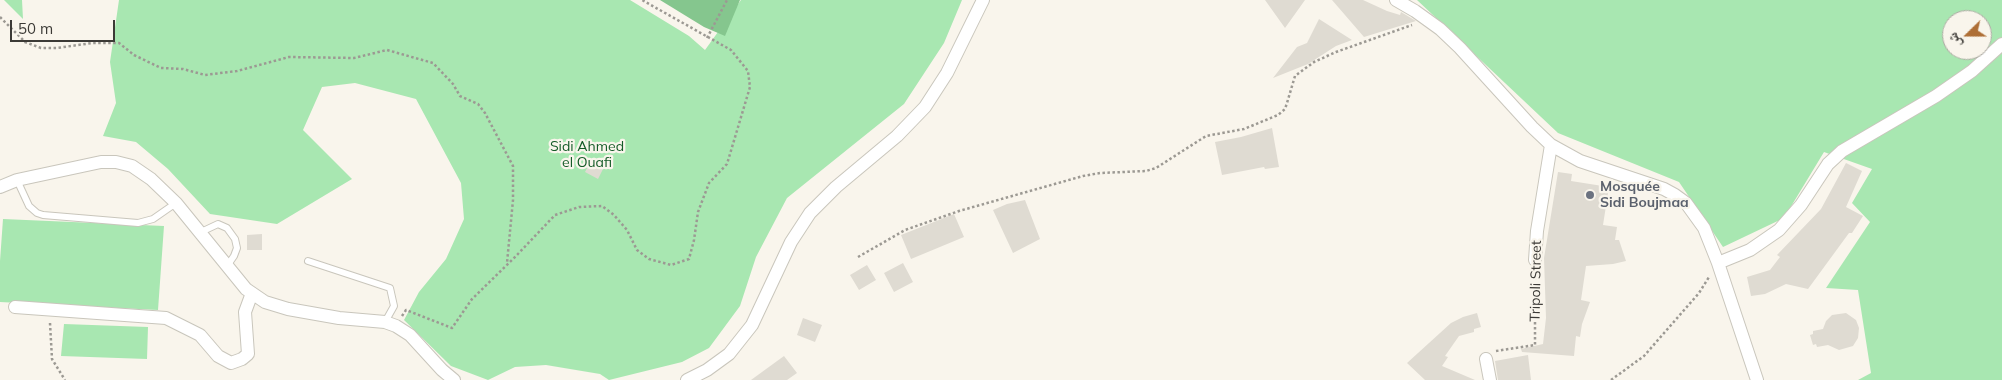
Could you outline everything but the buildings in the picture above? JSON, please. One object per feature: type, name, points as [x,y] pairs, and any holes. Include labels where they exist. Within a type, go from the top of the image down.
[{"type":"street","points":[[687,380],[707,370],[729,354],[752,325],[790,242],[810,213],[836,187],[897,136],[925,107],[947,73],[983,0]]},
{"type":"street","points":[[1396,0],[1427,20],[1460,48],[1532,127],[1551,145],[1580,161],[1640,181],[1675,195],[1686,203],[1704,228],[1719,265],[1757,380]]},
{"type":"street","points":[[1719,265],[1750,250],[1779,230],[1801,205],[1828,164],[1842,151],[1936,96],[1972,71],[2002,44]]},
{"type":"street","name":"Tripoli Street","points":[[1535,260],[1537,231],[1551,145]]},
{"type":"street","points":[[0,187],[17,180],[77,166],[116,162],[132,166],[151,179],[176,203],[246,289],[265,302],[288,309],[339,318],[385,322],[396,326],[410,335],[442,370],[454,380]]},
{"type":"street","points":[[16,307],[166,318],[200,335],[218,356],[231,363],[242,359],[248,354],[245,312],[252,293]]},
{"type":"street","points":[[1486,359],[1490,380]]},
{"type":"lane","points":[[17,180],[29,206],[37,213],[43,215],[138,223],[153,219],[176,203]]},
{"type":"lane","points":[[201,232],[218,224],[227,228],[237,248],[227,266]]},
{"type":"lane","points":[[308,261],[390,288],[394,306],[385,322]]},
{"type":"path","points":[[406,310],[452,328],[472,299],[555,215],[578,208],[602,206],[614,214],[627,230],[637,250],[649,259],[671,265],[689,259],[698,212],[709,183],[728,164],[750,87],[748,71],[731,50],[642,0]]},
{"type":"path","points":[[707,38],[727,0]]},
{"type":"path","points":[[0,17],[25,42],[41,48],[57,48],[92,42],[119,43],[134,55],[161,68],[183,68],[205,75],[237,71],[289,57],[354,58],[387,50],[433,63],[453,84],[460,96],[478,104],[482,108],[513,166],[513,200],[507,265]]},
{"type":"path","points":[[858,257],[905,230],[959,211],[1083,176],[1100,173],[1146,171],[1156,168],[1206,136],[1244,129],[1278,115],[1287,103],[1295,76],[1314,62],[1352,46],[1427,20]]},
{"type":"path","name":"Tripoli Street","points":[[1486,359],[1494,351],[1534,345],[1535,260]]},
{"type":"path","points":[[1611,380],[1644,356],[1719,265]]},
{"type":"path","points":[[38,309],[50,321],[52,359],[66,380]]},
{"type":"green space","points":[[4,0],[22,0],[23,19]]},
{"type":"green space","name":"Sidi Ahmed el Ouafi","points":[[119,0],[630,0],[689,36],[705,50],[741,0],[962,0],[944,43],[904,104],[787,198],[756,257],[740,306],[709,348],[682,362],[609,380],[600,374],[546,365],[515,367],[488,380],[451,366],[404,320],[419,292],[446,259],[464,219],[461,183],[416,99],[355,83],[322,87],[303,130],[352,179],[277,224],[210,214],[168,169],[136,142],[103,136],[116,103],[110,62]]},
{"type":"green space","points":[[660,0],[740,0],[725,36],[704,27]]},
{"type":"green space","points":[[1417,0],[2002,0],[2002,380],[1858,380],[1871,373],[1858,290],[1826,288],[1870,222],[1852,203],[1872,169],[1824,152],[1784,218],[1723,247],[1679,182],[1558,133]]},
{"type":"green space","points":[[3,219],[164,226],[158,310],[0,302]]},
{"type":"green space","points":[[64,324],[148,327],[147,359],[61,356]]},
{"type":"place","name":"Mosquée Sidi Boujmaa","points":[[1590,195]]}]
